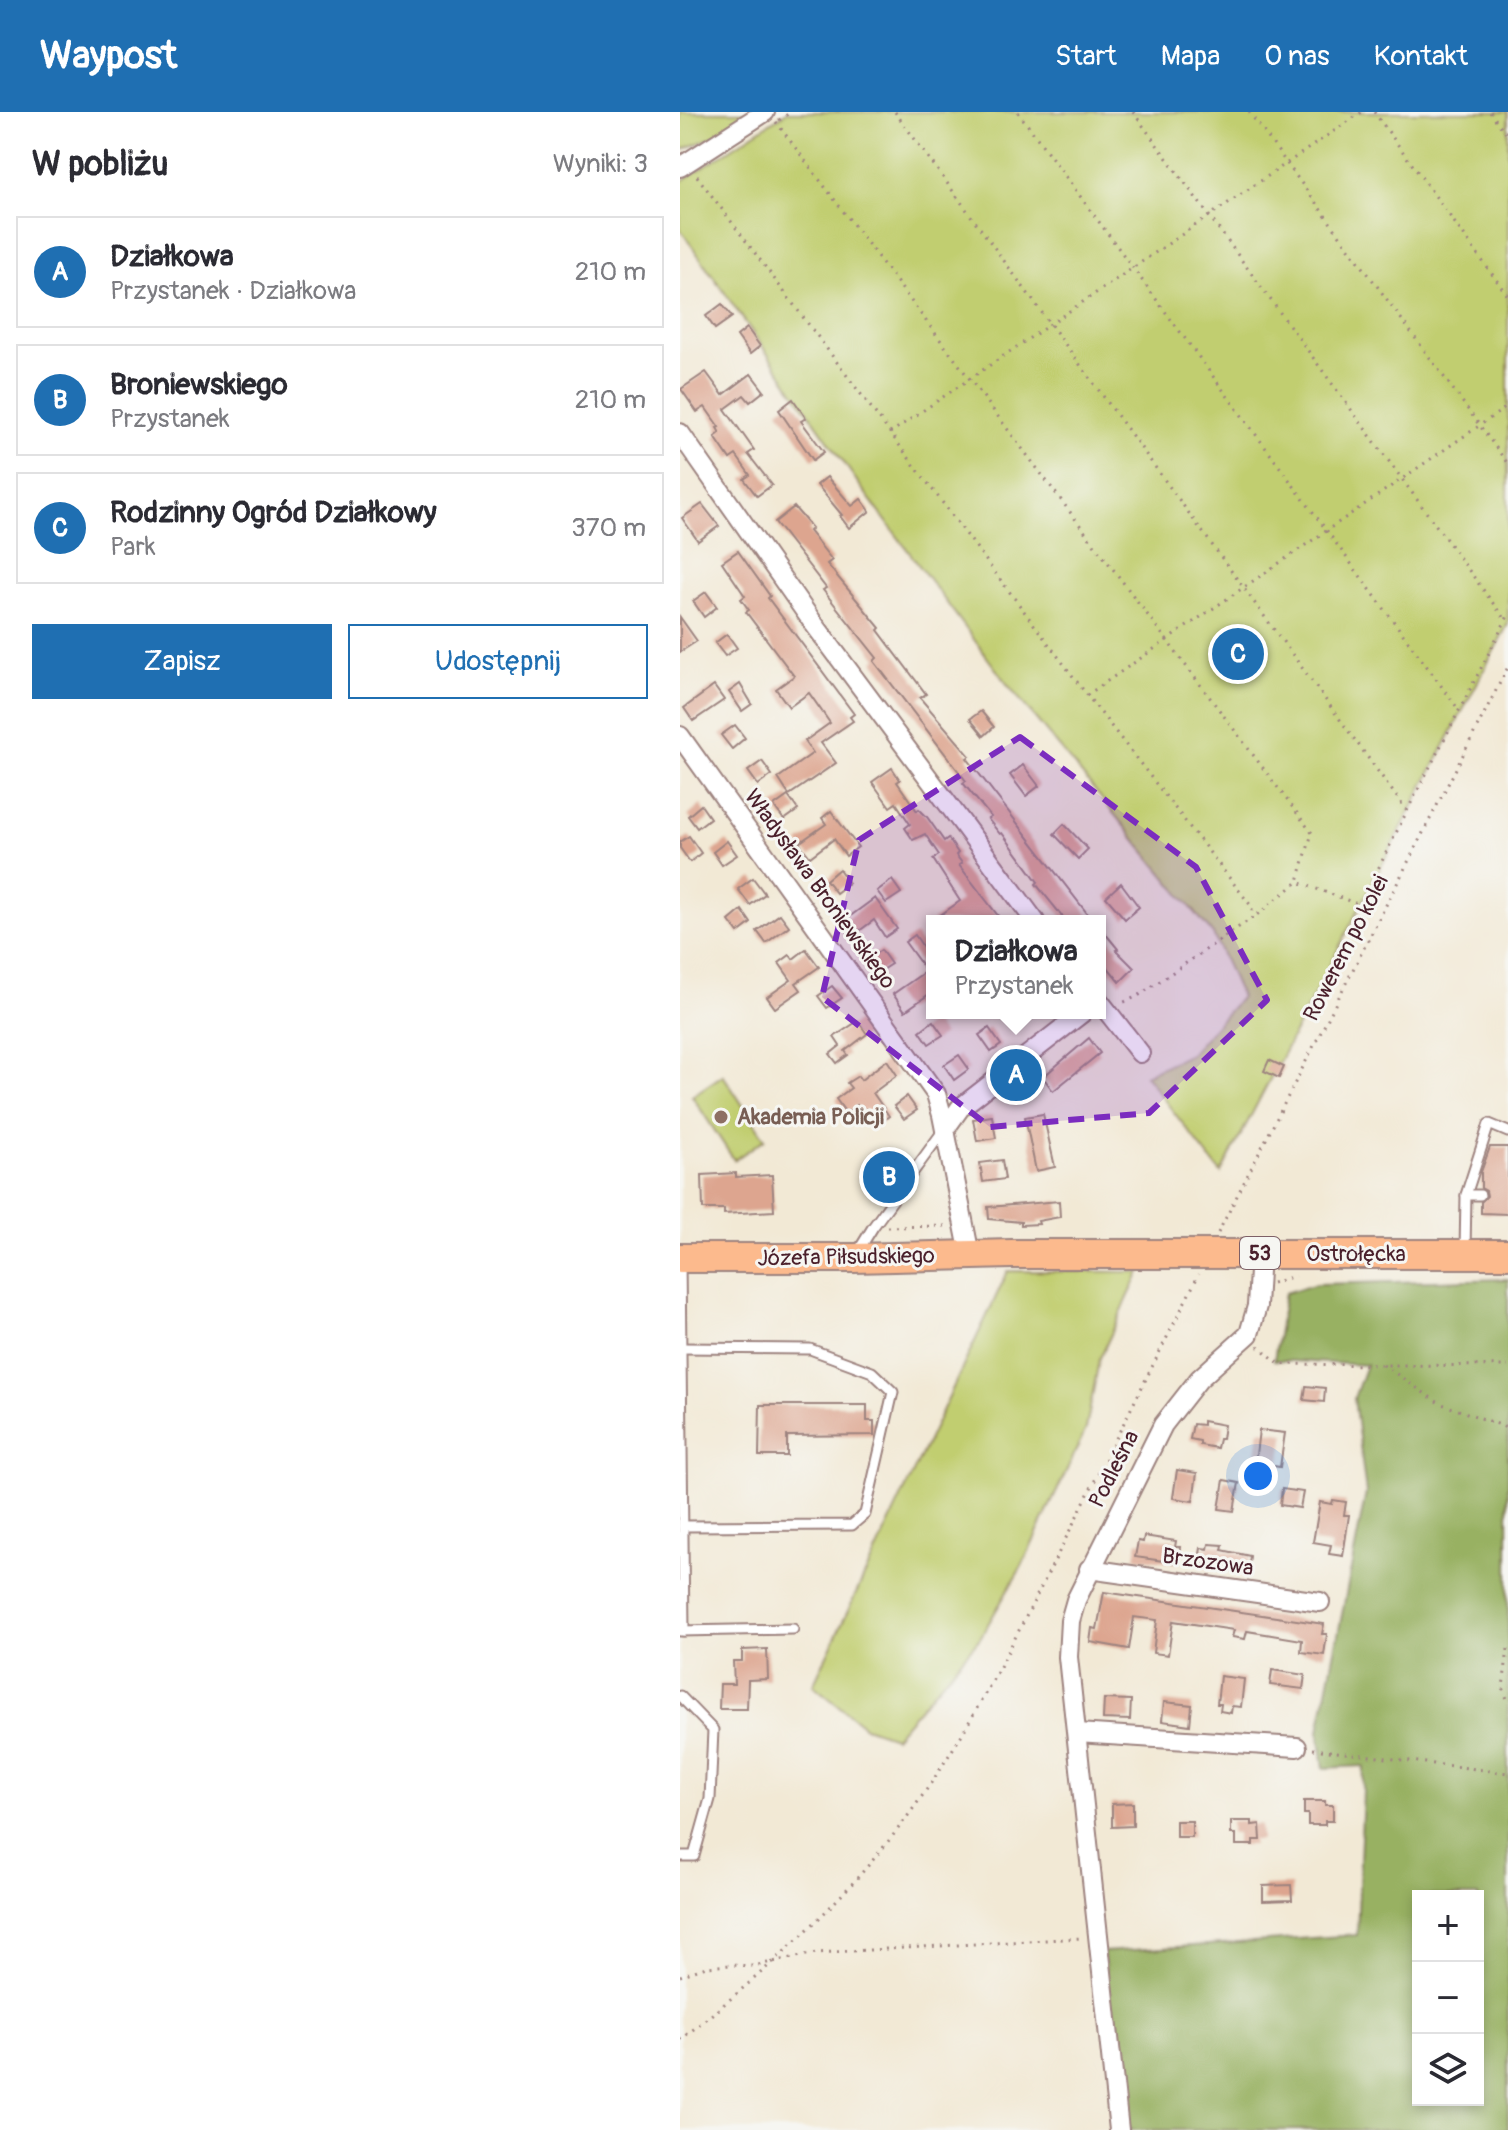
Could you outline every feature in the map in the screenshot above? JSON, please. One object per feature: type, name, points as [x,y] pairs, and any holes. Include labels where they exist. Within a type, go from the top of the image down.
[{"type":"main road","name":"Józefa Piłsudskiego","points":[[680,1258],[1012,1254]]},
{"type":"main road","name":"Ostrołęcka","points":[[1012,1254],[1508,1254]]},
{"type":"street","points":[[684,165],[770,117]]},
{"type":"street","points":[[680,433],[814,624],[1031,915]]},
{"type":"street","name":"Władysława Broniewskiego","points":[[680,736],[931,1086],[940,1106],[970,1255]]},
{"type":"street","points":[[1106,1009],[1140,1053]]},
{"type":"street","points":[[945,1129],[960,1108],[1074,1019]]},
{"type":"street","points":[[1249,1334],[1257,1306],[1260,1253]]},
{"type":"street","name":"Podleśna","points":[[1119,2130],[1068,1657],[1072,1608],[1163,1425],[1199,1379],[1249,1334]]},
{"type":"street","name":"Brzozowa","points":[[1089,1569],[1320,1602]]},
{"type":"street","points":[[1077,1733],[1297,1747]]},
{"type":"lane","points":[[1464,1254],[1466,1195],[1489,1124],[1508,1132]]},
{"type":"lane","points":[[854,1258],[945,1129]]},
{"type":"lane","points":[[1466,1195],[1480,1195]]},
{"type":"lane","points":[[680,1258],[682,1631],[793,1629]]},
{"type":"lane","points":[[681,1348],[810,1349],[872,1372],[893,1392],[865,1514],[852,1525],[683,1526]]},
{"type":"lane","points":[[680,1696],[713,1730],[710,1799],[694,1856],[680,1856]]},
{"type":"path","points":[[895,112],[1407,811]]},
{"type":"path","points":[[1018,112],[1459,710]]},
{"type":"path","points":[[1133,112],[1507,618],[1360,905],[1298,882]]},
{"type":"path","points":[[1249,112],[1508,464]]},
{"type":"path","points":[[890,433],[1362,112]]},
{"type":"path","points":[[1374,112],[1508,296]]},
{"type":"path","points":[[1490,112],[1508,136]]},
{"type":"path","points":[[770,117],[1312,833],[1298,882],[1252,918],[1138,996],[1106,1004]]},
{"type":"path","points":[[684,165],[1252,907],[1252,918]]},
{"type":"path","points":[[1087,695],[1508,406]]},
{"type":"path","name":"Rowerem po kolei","points":[[1213,1243],[1508,667]]},
{"type":"path","points":[[680,2040],[798,1939],[903,1822],[957,1745],[1001,1666],[1202,1267]]},
{"type":"path","points":[[1249,1334],[1263,1353],[1280,1364],[1508,1366]]},
{"type":"path","points":[[1383,1365],[1439,1403],[1503,1426],[1508,1431]]},
{"type":"path","points":[[1508,1649],[1503,1687],[1508,1702]]},
{"type":"path","points":[[1297,1747],[1508,1773]]},
{"type":"path","points":[[680,1976],[706,1967],[753,1966],[816,1953],[1097,1938]]},
{"type":"highlighted area","points":[[1020,737],[1196,867],[1267,1000],[1149,1113],[990,1127],[822,997],[859,840]]},
{"type":"green space","points":[[680,112],[753,112],[722,133],[680,151]]},
{"type":"green space","points":[[787,112],[1508,112],[1508,624],[1221,1173],[1145,1075],[1190,1054],[1241,997],[1213,934],[1007,684],[863,490],[680,229],[680,182]]},
{"type":"green space","points":[[723,1075],[765,1139],[734,1160],[692,1096]]},
{"type":"green space","points":[[1008,1271],[1140,1272],[1099,1360],[1086,1429],[1022,1566],[980,1638],[894,1737],[865,1727],[813,1685]]},
{"type":"green space","points":[[1508,1279],[1508,2130],[1124,2130],[1103,1952],[1357,1935],[1364,1766],[1324,1768],[1319,1731],[1366,1493],[1354,1398],[1366,1365],[1274,1360],[1285,1293],[1317,1284]]},
{"type":"building","points":[[722,304],[732,317],[715,329],[706,316]]},
{"type":"building","points":[[747,328],[760,346],[750,354],[737,336]]},
{"type":"building","points":[[706,372],[723,395],[751,374],[764,391],[750,402],[744,395],[725,409],[754,450],[748,454],[772,485],[757,496],[744,479],[750,475],[736,455],[730,459],[715,437],[720,433],[719,427],[705,407],[697,412],[681,389]]},
{"type":"building","points":[[793,399],[806,418],[801,421],[824,452],[813,460],[779,410]]},
{"type":"building","points":[[827,477],[852,506],[861,499],[870,511],[849,528],[817,485]]},
{"type":"building","points":[[702,504],[719,526],[698,541],[682,518]]},
{"type":"building","points":[[794,507],[812,528],[809,531],[832,560],[827,564],[880,628],[878,630],[926,694],[920,698],[970,756],[967,758],[1088,915],[1061,915],[1036,884],[1038,882],[963,783],[966,781],[874,661],[877,658],[775,522]]},
{"type":"building","points":[[738,551],[770,596],[768,598],[854,714],[850,717],[853,721],[821,743],[836,763],[789,795],[778,778],[813,753],[805,741],[830,723],[809,693],[789,707],[776,689],[794,676],[746,612],[749,610],[741,599],[745,596],[722,562]]},
{"type":"building","points":[[706,592],[717,607],[704,617],[693,601]]},
{"type":"building","points":[[680,617],[697,641],[680,652]]},
{"type":"building","points":[[727,634],[737,648],[725,656],[715,643]]},
{"type":"building","points":[[740,684],[752,704],[742,711],[729,692]]},
{"type":"building","points":[[714,686],[724,700],[693,721],[684,708]]},
{"type":"building","points":[[981,711],[994,727],[984,736],[970,719]]},
{"type":"building","points":[[735,725],[745,738],[732,749],[721,735]]},
{"type":"building","points":[[762,761],[772,775],[758,785],[748,771]]},
{"type":"building","points":[[1023,765],[1039,786],[1026,796],[1010,775]]},
{"type":"building","points":[[892,768],[900,780],[897,782],[917,811],[919,809],[927,817],[944,841],[948,838],[958,853],[956,855],[962,863],[959,865],[997,915],[940,915],[960,901],[933,859],[939,855],[925,834],[913,840],[905,828],[910,824],[896,803],[890,807],[872,782]]},
{"type":"building","points":[[788,796],[798,810],[784,820],[774,806]]},
{"type":"building","points":[[701,805],[710,818],[697,828],[688,816]]},
{"type":"building","points":[[831,811],[858,847],[846,856],[834,839],[810,857],[799,843],[826,824],[822,818]]},
{"type":"building","points":[[1064,824],[1088,849],[1078,859],[1054,834]]},
{"type":"building","points":[[689,836],[701,853],[690,862],[680,848],[680,842]]},
{"type":"building","points":[[727,841],[737,855],[722,865],[713,852]]},
{"type":"building","points":[[839,869],[849,883],[836,893],[826,880]]},
{"type":"building","points":[[753,878],[765,894],[750,905],[738,889]]},
{"type":"building","points":[[892,880],[901,893],[886,903],[877,891]]},
{"type":"building","points":[[1121,883],[1139,907],[1125,919],[1106,897]]},
{"type":"building","points":[[875,898],[897,929],[885,937],[874,920],[851,937],[841,923]]},
{"type":"building","points":[[742,910],[751,923],[738,933],[729,921]]},
{"type":"building","points":[[780,914],[789,926],[766,943],[757,931]]},
{"type":"building","points":[[1106,934],[1134,968],[1120,982],[1106,965]]},
{"type":"building","points":[[915,935],[926,951],[926,971],[905,942]]},
{"type":"building","points":[[806,949],[819,967],[796,983],[801,990],[775,1008],[767,997],[791,980],[779,963],[790,955],[793,959]]},
{"type":"building","points":[[881,950],[891,964],[877,973],[867,959]]},
{"type":"building","points":[[926,971],[926,996],[905,1011],[893,994]]},
{"type":"building","points":[[832,986],[842,998],[827,1008],[818,996]]},
{"type":"building","points":[[858,1021],[867,1034],[845,1051],[848,1055],[837,1063],[830,1054],[840,1046],[834,1037]]},
{"type":"building","points":[[933,1021],[943,1035],[929,1044],[920,1031]]},
{"type":"building","points":[[989,1028],[1001,1045],[991,1052],[979,1035]]},
{"type":"building","points":[[1089,1038],[1100,1053],[1053,1091],[1043,1077]]},
{"type":"building","points":[[959,1055],[969,1069],[954,1080],[944,1065]]},
{"type":"building","points":[[887,1060],[897,1075],[873,1093],[889,1116],[878,1125],[866,1109],[862,1112],[857,1105],[846,1113],[836,1099],[851,1088],[847,1083],[858,1076],[861,1080]]},
{"type":"building","points":[[1269,1060],[1284,1067],[1279,1078],[1264,1071]]},
{"type":"building","points":[[907,1096],[917,1110],[904,1119],[894,1106]]},
{"type":"building","points":[[1043,1114],[1055,1167],[1036,1171],[1025,1117]]},
{"type":"building","points":[[992,1116],[996,1138],[977,1141],[973,1119]]},
{"type":"building","points":[[1490,1147],[1508,1147],[1508,1214],[1481,1213],[1481,1202],[1487,1196],[1481,1188],[1481,1172]]},
{"type":"building","points":[[1002,1160],[1005,1179],[983,1182],[980,1163]]},
{"type":"building","points":[[736,1173],[736,1177],[772,1175],[774,1211],[724,1214],[724,1209],[703,1209],[702,1175]]},
{"type":"building","points":[[1059,1201],[1060,1217],[1038,1221],[1039,1224],[1021,1225],[1021,1222],[989,1219],[988,1207]]},
{"type":"building","points":[[1306,1386],[1325,1388],[1324,1402],[1304,1400]]},
{"type":"building","points":[[760,1405],[867,1405],[867,1421],[874,1421],[874,1435],[787,1436],[787,1456],[759,1456]]},
{"type":"building","points":[[1203,1421],[1224,1425],[1217,1448],[1200,1445],[1200,1441],[1190,1439],[1193,1424],[1203,1425]]},
{"type":"building","points":[[1259,1430],[1285,1433],[1280,1467],[1255,1463]]},
{"type":"building","points":[[1177,1470],[1197,1473],[1193,1501],[1173,1498]]},
{"type":"building","points":[[1224,1480],[1239,1483],[1234,1511],[1219,1509]]},
{"type":"building","points":[[1282,1489],[1303,1492],[1300,1508],[1280,1505]]},
{"type":"building","points":[[1333,1500],[1346,1502],[1344,1515],[1349,1515],[1343,1556],[1329,1554],[1331,1545],[1313,1542],[1320,1502],[1332,1504]]},
{"type":"building","points":[[1144,1536],[1176,1541],[1175,1547],[1180,1547],[1178,1563],[1135,1557],[1138,1541],[1143,1542]]},
{"type":"building","points":[[1209,1544],[1223,1545],[1222,1550],[1250,1556],[1248,1573],[1202,1567],[1203,1560],[1199,1560],[1201,1548],[1208,1549]]},
{"type":"building","points":[[1104,1592],[1324,1624],[1322,1634],[1327,1634],[1324,1655],[1301,1652],[1302,1640],[1247,1631],[1245,1639],[1232,1637],[1234,1630],[1173,1621],[1168,1655],[1153,1653],[1157,1620],[1134,1617],[1129,1649],[1090,1642],[1092,1628],[1097,1629]]},
{"type":"building","points":[[767,1649],[768,1679],[748,1680],[747,1709],[719,1709],[720,1684],[734,1684],[733,1661],[742,1661],[742,1650]]},
{"type":"building","points":[[1272,1670],[1305,1675],[1303,1689],[1270,1685]]},
{"type":"building","points":[[1220,1676],[1244,1679],[1241,1707],[1232,1706],[1231,1713],[1220,1711],[1221,1704],[1217,1704]]},
{"type":"building","points":[[1104,1699],[1131,1700],[1130,1720],[1103,1719]]},
{"type":"building","points":[[1164,1702],[1192,1705],[1190,1725],[1162,1721]]},
{"type":"building","points":[[1304,1801],[1325,1801],[1325,1805],[1333,1805],[1333,1821],[1325,1821],[1325,1825],[1308,1825]]},
{"type":"building","points":[[1133,1803],[1133,1826],[1112,1827],[1112,1804]]},
{"type":"building","points":[[1176,1821],[1192,1821],[1192,1837],[1176,1837]]},
{"type":"building","points":[[1231,1821],[1260,1824],[1261,1840],[1253,1840],[1253,1845],[1236,1845],[1236,1834],[1231,1834]]},
{"type":"building","points":[[1291,1885],[1292,1900],[1263,1901],[1263,1886]]},
{"type":"place","name":"Rodzinny Ogród Działkowy","points":[[1238,654]]},
{"type":"place","name":"Działkowa","points":[[1016,1075]]},
{"type":"place","name":"Akademia Policji","points":[[721,1117]]},
{"type":"place","name":"Broniewskiego","points":[[889,1177]]}]
